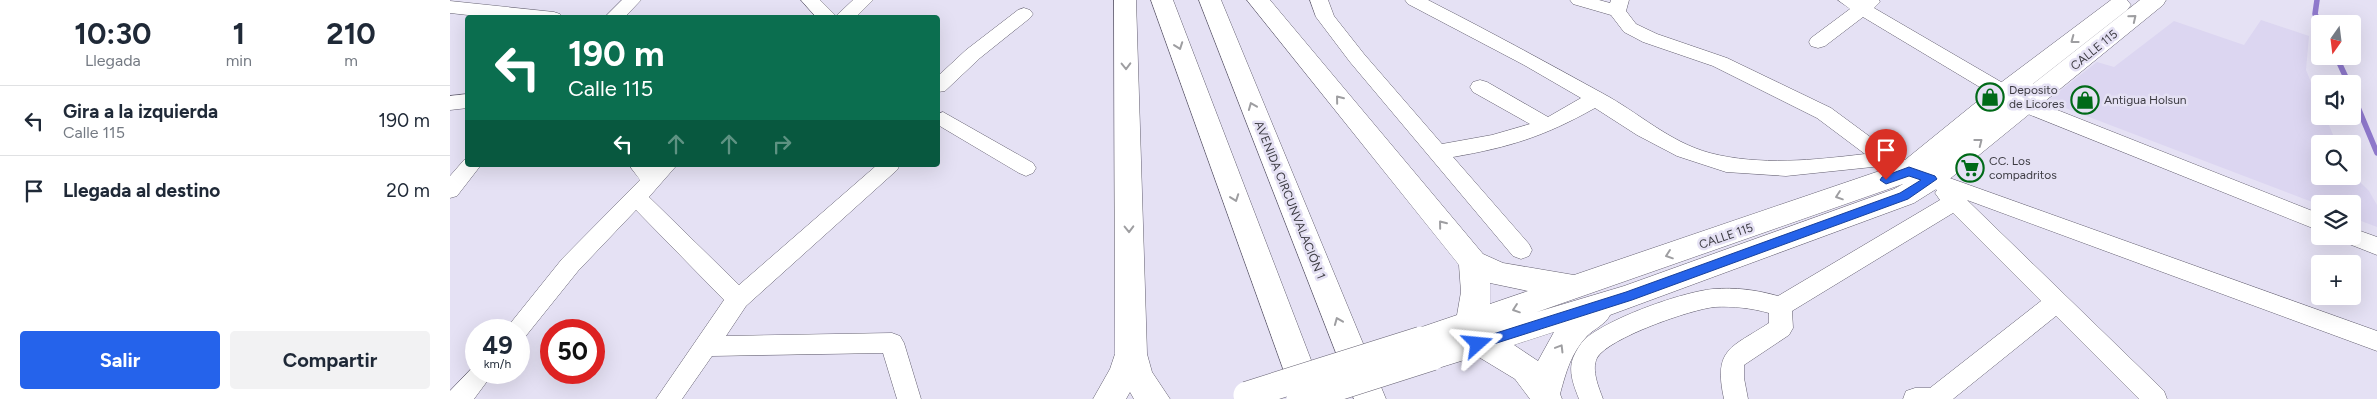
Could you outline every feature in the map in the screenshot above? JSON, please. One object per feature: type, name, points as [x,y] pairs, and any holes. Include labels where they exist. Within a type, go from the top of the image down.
[{"type":"main road","points":[[1125,0],[1130,354],[1134,370],[1142,385],[1154,399]]},
{"type":"main road","points":[[1162,0],[1310,399]]},
{"type":"main road","name":"AVENIDA CIRCUNVALACIÓN 1","points":[[1210,0],[1370,399]]},
{"type":"main road","points":[[1258,0],[1473,262],[1499,274],[1579,287]]},
{"type":"main road","name":"CALLE 115","points":[[1450,342],[1628,297],[1904,196],[1920,175],[2015,99],[2126,0]]},
{"type":"main road","name":"CALLE 115","points":[[2015,99],[2155,0]]},
{"type":"main road","name":"CALLE 115","points":[[1450,342],[1579,287],[1920,175]]},
{"type":"main road","points":[[1300,399],[1450,342],[1477,293],[1473,262]]},
{"type":"main road","points":[[1545,396],[1550,366],[1560,345],[1572,330],[1596,312],[1628,297]]},
{"type":"main road","points":[[1241,397],[1450,342],[1495,349],[1528,372],[1545,396]]},
{"type":"main road","points":[[1109,399],[1124,374],[1130,354]]},
{"type":"street","points":[[616,15],[632,0]]},
{"type":"street","points":[[810,0],[825,15]]},
{"type":"street","points":[[846,15],[864,0]]},
{"type":"street","points":[[1319,0],[1325,17],[1336,31],[1521,250]]},
{"type":"street","points":[[1414,0],[1539,64],[1673,146],[1726,164],[1777,168],[1826,166],[1885,158]]},
{"type":"street","points":[[1579,0],[1619,6],[1630,28],[1650,38],[1720,62],[1824,113],[1885,158],[1920,175],[2377,341]]},
{"type":"street","points":[[1818,42],[1860,3],[2015,99],[2311,220]]},
{"type":"street","points":[[450,7],[526,15]]},
{"type":"street","points":[[940,84],[973,54],[1024,14]]},
{"type":"street","points":[[1480,87],[1547,125]]},
{"type":"street","points":[[450,95],[465,97]]},
{"type":"street","points":[[1438,152],[1489,144],[1547,125],[1597,98]]},
{"type":"street","points":[[450,103],[465,101]]},
{"type":"street","points":[[940,120],[1026,168]]},
{"type":"street","points":[[450,190],[470,167]]},
{"type":"street","points":[[526,319],[570,265],[636,197],[645,173],[662,167]]},
{"type":"street","points":[[668,399],[738,298],[888,167]]},
{"type":"street","points":[[1920,175],[1955,201],[2155,399]]},
{"type":"street","points":[[636,197],[738,298]]},
{"type":"street","points":[[1591,399],[1582,373],[1588,350],[1616,330],[1704,299],[1749,297],[1780,306],[1955,201]]},
{"type":"street","points":[[2361,240],[2377,246]]},
{"type":"street","points":[[1915,399],[1935,399],[2058,301]]},
{"type":"street","points":[[1736,399],[1730,373],[1731,365],[1735,358],[1781,328],[1780,306]]},
{"type":"street","points":[[705,346],[892,343],[909,399]]},
{"type":"street","points":[[459,399],[472,384]]},
{"type":"shaded area","points":[[2261,20],[2309,36],[2306,70],[2311,82],[2311,125],[2329,125],[2333,135],[2311,135],[2311,185],[2361,185],[2361,183],[2369,191],[2377,205],[2377,227],[2361,221],[2361,195],[2311,195],[2311,202],[2047,101],[2097,62],[2114,67],[2174,21],[2244,45]]},
{"type":"waterway","points":[[2316,15],[2317,0]]},
{"type":"waterway","points":[[2340,65],[2345,75]]},
{"type":"waterway","points":[[2361,115],[2377,153]]},
{"type":"place","name":"Deposito de Licores","points":[[1990,97]]},
{"type":"place","name":"Antigua Holsun","points":[[2085,100]]},
{"type":"place","name":"CC. Los compadritos","points":[[1970,168]]},
{"type":"route","points":[[1478,344],[1546,321],[1628,297],[1904,196],[1931,179],[1909,171],[1886,180]]}]
